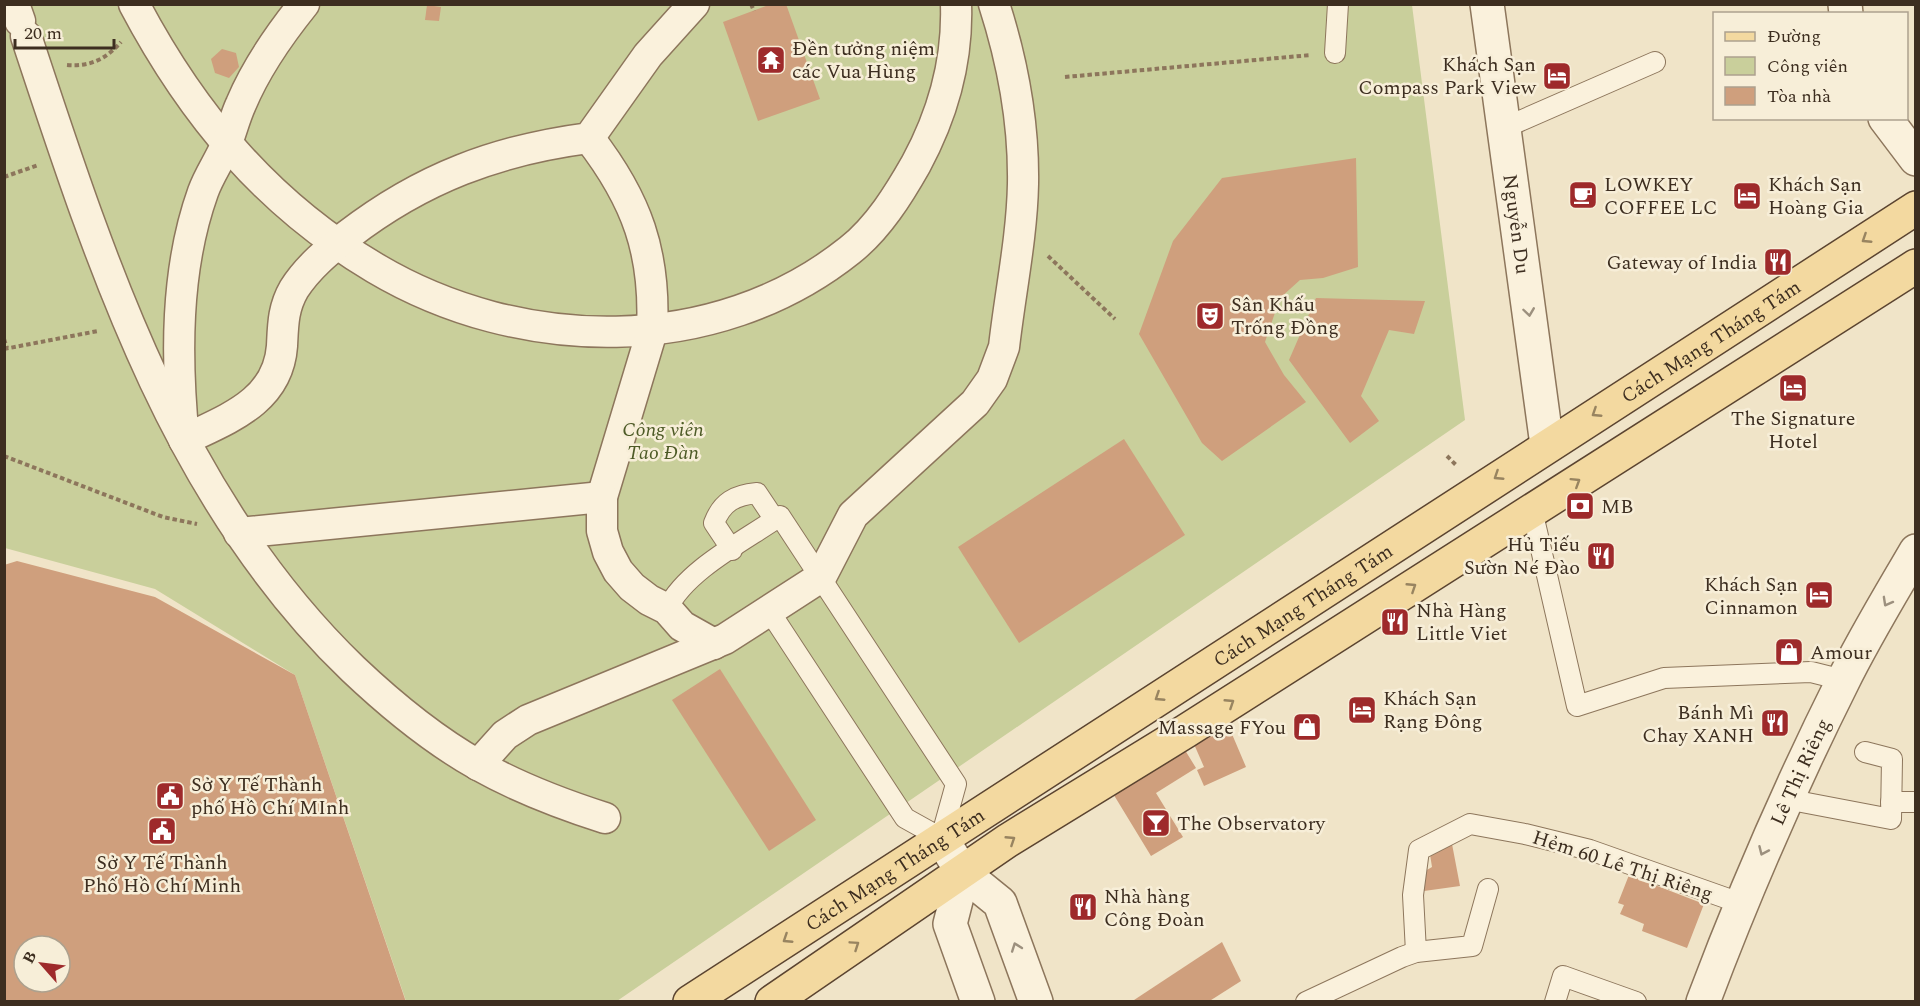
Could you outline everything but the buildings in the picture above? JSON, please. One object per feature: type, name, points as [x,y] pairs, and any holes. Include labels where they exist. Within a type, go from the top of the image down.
[{"type":"main road","name":"Cách Mạng Tháng Tám","points":[[690,1002],[1916,207]]},
{"type":"main road","name":"Cách Mạng Tháng Tám","points":[[772,1002],[1007,842],[1186,731],[1916,266]]},
{"type":"street","points":[[134,4],[175,77],[226,145],[276,195],[338,244],[375,268],[414,288],[493,317],[572,331],[652,331],[708,320],[783,292],[819,272],[852,249],[872,228],[906,183],[938,117],[955,51],[956,4]]},
{"type":"street","points":[[184,440],[179,352],[187,262],[203,192],[226,145],[241,104],[261,66],[304,4]]},
{"type":"street","points":[[184,440],[240,413],[265,392],[280,362],[281,328],[285,309],[306,272],[338,244],[370,219],[440,177],[506,153],[539,144],[589,138],[648,55],[694,4]]},
{"type":"street","points":[[478,765],[505,735],[528,720],[714,644],[770,612],[821,578],[853,515],[975,404],[992,379],[1004,347],[1023,186],[1022,136],[1016,87],[994,4]]},
{"type":"street","name":"Nguyễn Du","points":[[1487,4],[1547,445]]},
{"type":"street","points":[[20,21],[79,196],[128,325],[184,440],[239,533],[270,577],[336,652],[405,715],[440,741],[478,765],[540,795],[605,818]]},
{"type":"street","points":[[1887,120],[1916,159]]},
{"type":"street","points":[[589,138],[612,168],[638,220],[652,275],[652,331],[602,497],[602,531],[608,552],[618,571],[649,600],[667,609],[682,626],[714,644]]},
{"type":"street","points":[[239,533],[602,497]]},
{"type":"street","name":"Lê Thị Riêng","points":[[1703,1002],[1740,903],[1786,800],[1843,680],[1916,550]]},
{"type":"street","points":[[941,838],[963,873],[1000,903],[1036,1002]]},
{"type":"street","points":[[963,873],[950,924],[978,1002]]},
{"type":"lane","points":[[1335,53],[1338,4]]},
{"type":"lane","points":[[1504,128],[1655,62]]},
{"type":"lane","points":[[732,550],[714,522],[723,505],[731,499],[743,494],[757,493],[775,520]]},
{"type":"lane","points":[[1532,510],[1577,706],[1664,678],[1811,672],[1843,680]]},
{"type":"lane","points":[[667,609],[681,587],[780,516],[956,784],[941,838],[905,818],[770,612]]},
{"type":"lane","points":[[1786,800],[1891,819],[1892,759],[1865,752]]},
{"type":"lane","points":[[1891,802],[1916,802]]},
{"type":"lane","name":"Hẻm 60 Lê Thị Riêng","points":[[1416,952],[1413,895],[1419,850],[1470,824],[1525,834],[1590,850],[1740,903]]},
{"type":"lane","points":[[1306,1002],[1416,952],[1472,946],[1488,889]]},
{"type":"lane","points":[[1555,1002],[1563,976],[1636,1002]]},
{"type":"path","points":[[752,4],[754,11]]},
{"type":"path","points":[[20,21],[35,49],[48,59],[63,64],[79,66],[95,63],[109,55],[124,36]]},
{"type":"path","points":[[1065,77],[1335,53]]},
{"type":"path","points":[[1018,230],[1115,319]]},
{"type":"path","points":[[4,339],[6,348],[128,325]]},
{"type":"path","points":[[4,456],[163,517],[239,533]]},
{"type":"green space","name":"Công viên Tao Đàn","points":[[4,5],[1412,5],[1465,420],[617,1001],[406,1001],[295,675],[155,589],[5,548]]},
{"type":"place","name":"Đền tưởng niệm các Vua Hùng","points":[[771,60]]},
{"type":"place","name":"Khách Sạn Compass Park View","points":[[1557,76]]},
{"type":"place","name":"LOWKEY COFFEE LC","points":[[1583,195]]},
{"type":"place","name":"Khách Sạn Hoàng Gia","points":[[1747,196]]},
{"type":"place","name":"Gateway of India","points":[[1778,262]]},
{"type":"place","name":"Sân Khấu Trống Đồng","points":[[1210,316]]},
{"type":"place","name":"The Signature Hotel","points":[[1793,388]]},
{"type":"place","name":"MB","points":[[1580,506]]},
{"type":"place","name":"Hủ Tiếu Sườn Né Đào","points":[[1601,556]]},
{"type":"place","name":"Khách Sạn Cinnamon","points":[[1819,595]]},
{"type":"place","name":"Nhà Hàng Little Viet","points":[[1395,622]]},
{"type":"place","name":"Amour","points":[[1789,652]]},
{"type":"place","name":"Khách Sạn Rạng Đông","points":[[1362,710]]},
{"type":"place","name":"Bánh Mì Chay XANH","points":[[1775,723]]},
{"type":"place","name":"Massage FYou","points":[[1307,727]]},
{"type":"place","name":"Sở Y Tế Thành phố Hồ Chí MInh","points":[[170,796]]},
{"type":"place","name":"The Observatory","points":[[1156,823]]},
{"type":"place","name":"Sở Y Tế Thành Phố Hồ Chí Minh","points":[[162,831]]},
{"type":"place","name":"Nhà hàng Công Đoàn","points":[[1083,907]]}]
